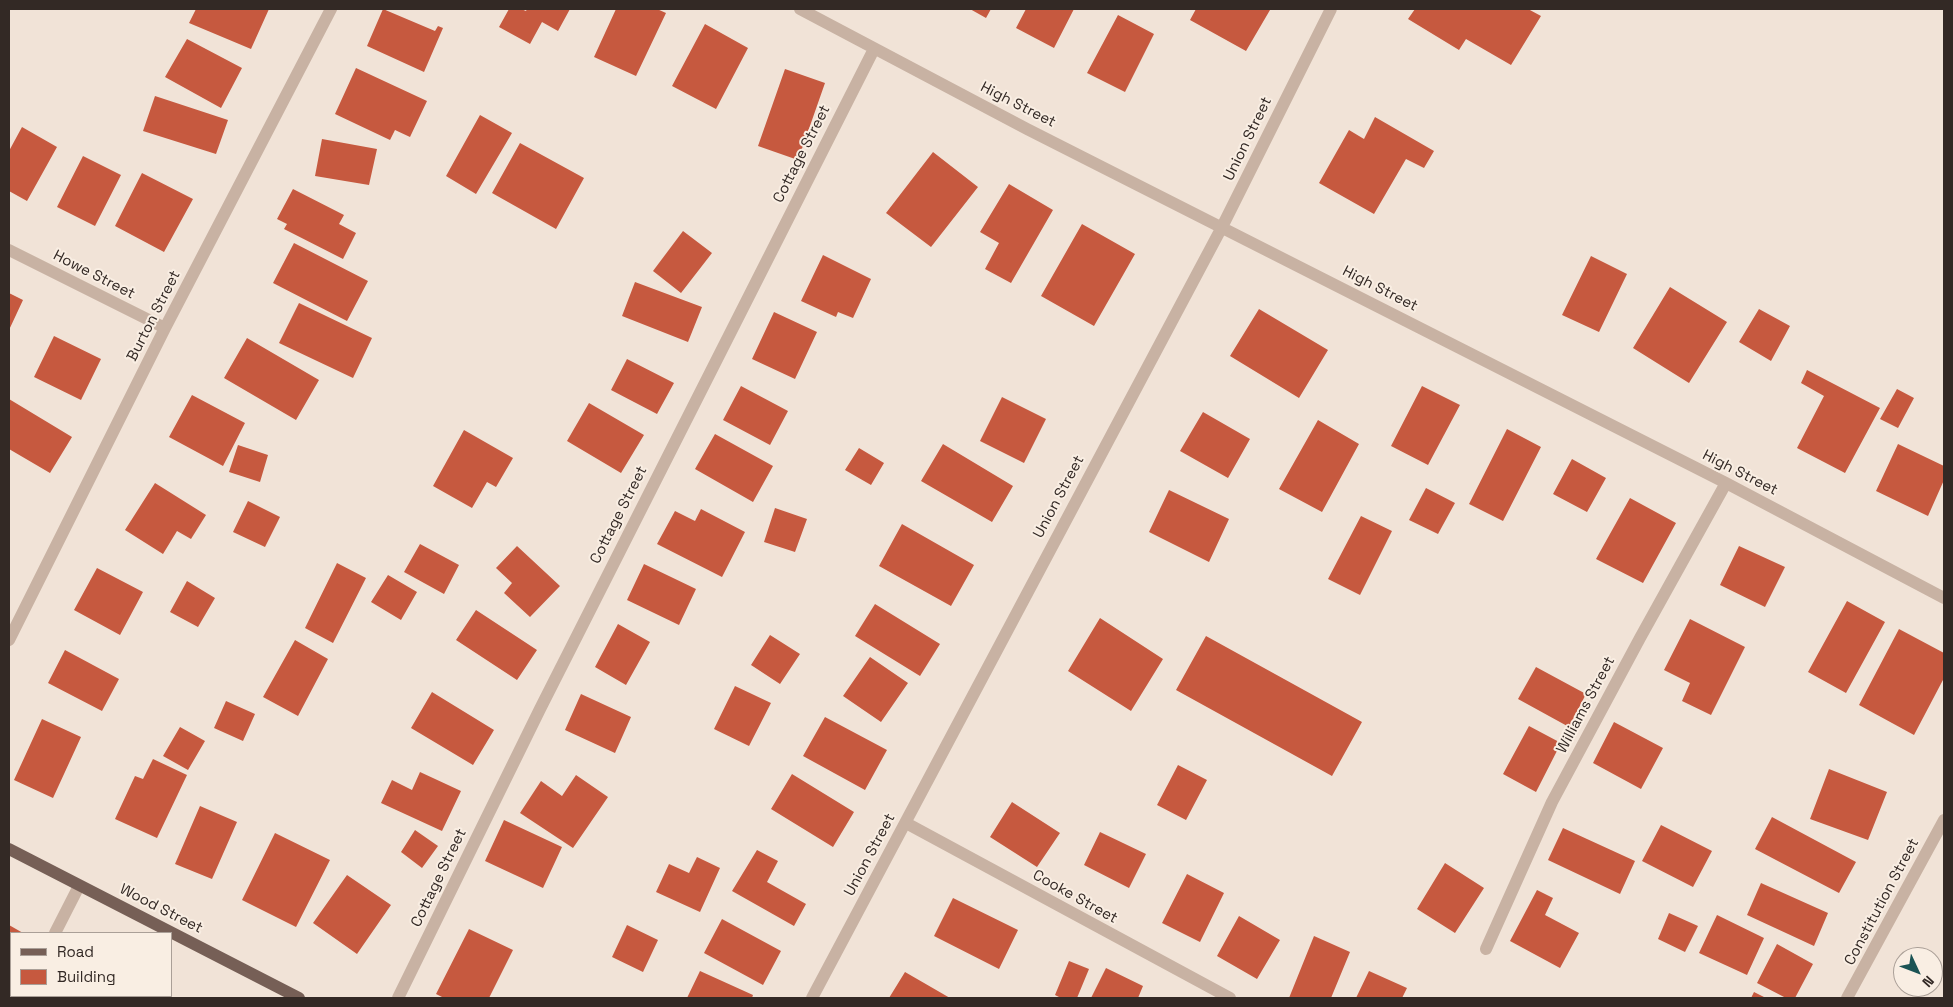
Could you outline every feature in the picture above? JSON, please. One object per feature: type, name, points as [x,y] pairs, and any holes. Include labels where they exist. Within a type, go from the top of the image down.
[{"type":"main road","name":"Wood Street","points":[[9,849],[169,932]]},
{"type":"main road","name":"Wood Street","points":[[172,933],[299,998]]},
{"type":"street","name":"Burton Street","points":[[9,640],[165,328],[331,9]]},
{"type":"street","name":"High Street","points":[[800,9],[874,49],[1726,483],[1944,598]]},
{"type":"street","name":"Union Street","points":[[812,998],[1222,227],[1331,9]]},
{"type":"street","name":"Cottage Street","points":[[398,998],[557,674],[874,49]]},
{"type":"street","name":"Howe Street","points":[[9,250],[165,328]]},
{"type":"street","name":"Williams Street","points":[[1486,949],[1552,802],[1726,483]]},
{"type":"street","name":"Constitution Street","points":[[1847,998],[1944,820]]},
{"type":"street","name":"Cooke Street","points":[[906,823],[1230,998]]},
{"type":"street","points":[[56,932],[79,886]]},
{"type":"building","points":[[196,9],[269,9],[251,49],[189,23]]},
{"type":"building","points":[[383,9],[435,31],[438,26],[443,28],[424,72],[367,46]]},
{"type":"building","points":[[509,9],[526,11],[527,9],[570,9],[558,31],[542,22],[530,44],[499,27]]},
{"type":"building","points":[[616,9],[657,9],[666,13],[636,76],[594,57]]},
{"type":"building","points":[[970,9],[991,9],[986,18]]},
{"type":"building","points":[[1026,9],[1074,9],[1054,48],[1016,28]]},
{"type":"building","points":[[1196,9],[1270,10],[1246,51],[1190,20]]},
{"type":"building","points":[[1415,9],[1528,9],[1541,16],[1511,65],[1466,39],[1459,50],[1408,19]]},
{"type":"building","points":[[1118,15],[1154,34],[1125,92],[1087,73]]},
{"type":"building","points":[[705,24],[748,48],[716,109],[672,86]]},
{"type":"building","points":[[187,39],[242,68],[221,108],[165,77]]},
{"type":"building","points":[[356,68],[427,101],[410,137],[395,130],[390,140],[335,114]]},
{"type":"building","points":[[785,69],[825,83],[798,160],[758,146]]},
{"type":"building","points":[[155,96],[228,120],[216,154],[143,131]]},
{"type":"building","points":[[480,115],[512,133],[476,194],[446,176]]},
{"type":"building","points":[[1375,117],[1434,151],[1424,168],[1406,159],[1374,214],[1319,183],[1349,130],[1364,139]]},
{"type":"building","points":[[22,127],[57,147],[27,201],[9,191],[9,151]]},
{"type":"building","points":[[322,139],[377,149],[369,185],[315,176]]},
{"type":"building","points":[[520,143],[584,178],[556,229],[492,193]]},
{"type":"building","points":[[933,152],[978,187],[931,247],[886,213]]},
{"type":"building","points":[[83,156],[121,175],[95,226],[57,207]]},
{"type":"building","points":[[142,173],[193,199],[164,252],[115,226]]},
{"type":"building","points":[[1009,184],[1053,210],[1011,283],[985,269],[999,243],[980,232]]},
{"type":"building","points":[[293,189],[344,215],[339,224],[356,233],[343,259],[284,229],[287,224],[277,219]]},
{"type":"building","points":[[1082,224],[1135,254],[1094,326],[1041,296]]},
{"type":"building","points":[[683,231],[712,253],[681,293],[653,271]]},
{"type":"building","points":[[294,243],[368,281],[347,321],[273,283]]},
{"type":"building","points":[[823,255],[871,279],[853,318],[838,312],[836,317],[801,301]]},
{"type":"building","points":[[1591,256],[1627,274],[1599,332],[1562,315]]},
{"type":"building","points":[[635,282],[702,307],[688,342],[622,316]]},
{"type":"building","points":[[1670,287],[1727,322],[1689,383],[1633,348]]},
{"type":"building","points":[[9,293],[23,300],[9,330]]},
{"type":"building","points":[[299,303],[372,338],[353,378],[279,343]]},
{"type":"building","points":[[1259,309],[1328,350],[1299,398],[1230,356]]},
{"type":"building","points":[[1759,309],[1790,326],[1771,361],[1739,342]]},
{"type":"building","points":[[774,312],[817,332],[795,379],[752,359]]},
{"type":"building","points":[[54,336],[101,359],[81,400],[34,377]]},
{"type":"building","points":[[247,338],[319,380],[296,420],[224,378]]},
{"type":"building","points":[[627,359],[674,383],[657,414],[611,390]]},
{"type":"building","points":[[1807,370],[1880,408],[1845,473],[1797,448],[1824,396],[1801,383]]},
{"type":"building","points":[[741,386],[788,411],[770,445],[723,420]]},
{"type":"building","points":[[1422,386],[1460,405],[1428,465],[1391,446]]},
{"type":"building","points":[[1897,389],[1914,398],[1898,428],[1880,419]]},
{"type":"building","points":[[192,395],[245,423],[223,466],[169,437]]},
{"type":"building","points":[[1002,397],[1046,419],[1024,463],[980,441]]},
{"type":"building","points":[[9,399],[72,437],[50,473],[9,449]]},
{"type":"building","points":[[589,403],[644,435],[621,473],[567,441]]},
{"type":"building","points":[[1203,412],[1250,439],[1228,478],[1180,451]]},
{"type":"building","points":[[1318,420],[1359,444],[1322,512],[1279,489]]},
{"type":"building","points":[[1507,429],[1541,447],[1503,521],[1469,504]]},
{"type":"building","points":[[464,430],[513,458],[496,487],[487,482],[472,508],[433,486]]},
{"type":"building","points":[[715,434],[773,466],[753,502],[695,469]]},
{"type":"building","points":[[943,444],[1013,486],[992,522],[921,481]]},
{"type":"building","points":[[1898,444],[1944,466],[1944,480],[1928,516],[1876,491]]},
{"type":"building","points":[[238,445],[268,455],[260,482],[229,472]]},
{"type":"building","points":[[859,448],[884,463],[871,485],[845,470]]},
{"type":"building","points":[[1572,459],[1606,478],[1587,512],[1553,494]]},
{"type":"building","points":[[155,483],[206,515],[191,539],[177,531],[163,554],[125,530]]},
{"type":"building","points":[[1426,488],[1455,503],[1438,534],[1409,520]]},
{"type":"building","points":[[1169,490],[1229,519],[1209,562],[1149,532]]},
{"type":"building","points":[[1630,498],[1676,523],[1643,583],[1596,559]]},
{"type":"building","points":[[248,501],[280,517],[265,547],[233,532]]},
{"type":"building","points":[[775,508],[807,519],[795,552],[764,542]]},
{"type":"building","points":[[701,509],[745,532],[722,577],[657,544],[675,511],[695,521]]},
{"type":"building","points":[[1361,516],[1392,531],[1360,595],[1328,579]]},
{"type":"building","points":[[902,524],[974,565],[951,606],[879,566]]},
{"type":"building","points":[[420,544],[459,565],[444,594],[404,572]]},
{"type":"building","points":[[517,546],[560,586],[530,617],[504,593],[512,583],[496,568]]},
{"type":"building","points":[[1739,546],[1785,567],[1765,607],[1720,585]]},
{"type":"building","points":[[337,563],[366,578],[333,643],[305,628]]},
{"type":"building","points":[[644,564],[696,589],[679,625],[627,600]]},
{"type":"building","points":[[97,568],[143,592],[120,635],[74,610]]},
{"type":"building","points":[[388,575],[417,592],[401,620],[371,602]]},
{"type":"building","points":[[187,581],[215,598],[198,627],[170,612]]},
{"type":"building","points":[[1847,601],[1885,622],[1846,693],[1808,672]]},
{"type":"building","points":[[875,604],[940,644],[920,676],[855,636]]},
{"type":"building","points":[[476,610],[537,650],[517,680],[456,640]]},
{"type":"building","points":[[1100,618],[1163,659],[1131,711],[1068,671]]},
{"type":"building","points":[[1690,619],[1745,647],[1711,715],[1682,701],[1690,683],[1664,670]]},
{"type":"building","points":[[618,624],[650,642],[626,685],[595,667]]},
{"type":"building","points":[[1899,629],[1944,653],[1944,678],[1914,735],[1859,705]]},
{"type":"building","points":[[770,635],[800,654],[780,684],[751,665]]},
{"type":"building","points":[[1206,636],[1362,722],[1332,776],[1176,690]]},
{"type":"building","points":[[295,640],[328,659],[298,716],[263,697]]},
{"type":"building","points":[[65,650],[119,679],[102,711],[48,683]]},
{"type":"building","points":[[870,657],[908,683],[881,722],[843,696]]},
{"type":"building","points":[[1536,667],[1586,694],[1569,727],[1518,699]]},
{"type":"building","points":[[735,686],[771,703],[749,746],[714,729]]},
{"type":"building","points":[[432,692],[494,730],[473,765],[411,728]]},
{"type":"building","points":[[581,694],[631,717],[615,753],[565,730]]},
{"type":"building","points":[[226,701],[255,714],[243,741],[214,728]]},
{"type":"building","points":[[825,717],[887,750],[865,790],[803,756]]},
{"type":"building","points":[[42,719],[81,737],[53,798],[14,780]]},
{"type":"building","points":[[1614,722],[1663,748],[1641,789],[1593,763]]},
{"type":"building","points":[[1529,726],[1561,743],[1536,792],[1503,774]]},
{"type":"building","points":[[180,727],[205,741],[188,770],[163,756]]},
{"type":"building","points":[[153,759],[187,775],[157,838],[115,819],[135,776],[143,779]]},
{"type":"building","points":[[1178,765],[1207,780],[1186,820],[1157,805]]},
{"type":"building","points":[[1829,769],[1887,792],[1868,840],[1810,819]]},
{"type":"building","points":[[420,772],[461,791],[442,831],[381,803],[392,780],[412,790]]},
{"type":"building","points":[[792,774],[854,812],[833,847],[771,809]]},
{"type":"building","points":[[576,775],[608,797],[573,848],[520,813],[541,781],[562,796]]},
{"type":"building","points":[[1012,802],[1060,833],[1037,867],[990,837]]},
{"type":"building","points":[[200,806],[237,822],[212,879],[175,864]]},
{"type":"building","points":[[1772,817],[1856,862],[1839,893],[1755,849]]},
{"type":"building","points":[[504,820],[562,847],[543,888],[485,861]]},
{"type":"building","points":[[1661,825],[1712,851],[1693,887],[1642,861]]},
{"type":"building","points":[[1563,828],[1635,861],[1620,894],[1548,860]]},
{"type":"building","points":[[415,830],[438,846],[422,868],[401,852]]},
{"type":"building","points":[[1100,832],[1146,854],[1129,888],[1084,865]]},
{"type":"building","points":[[275,833],[330,860],[296,927],[242,900]]},
{"type":"building","points":[[757,850],[778,861],[767,882],[806,904],[794,926],[732,891]]},
{"type":"building","points":[[697,857],[720,868],[700,912],[656,892],[669,864],[689,873]]},
{"type":"building","points":[[1445,863],[1484,888],[1455,933],[1417,909]]},
{"type":"building","points":[[1187,874],[1224,893],[1200,942],[1162,923]]},
{"type":"building","points":[[347,875],[391,905],[357,954],[313,923]]},
{"type":"building","points":[[1761,883],[1828,913],[1814,946],[1747,915]]},
{"type":"building","points":[[1537,890],[1553,898],[1545,915],[1579,933],[1560,968],[1510,941]]},
{"type":"building","points":[[953,898],[1018,930],[999,969],[934,936]]},
{"type":"building","points":[[1669,913],[1698,926],[1685,952],[1658,939]]},
{"type":"building","points":[[1717,915],[1764,938],[1747,975],[1699,953]]},
{"type":"building","points":[[1239,916],[1280,940],[1257,979],[1217,956]]},
{"type":"building","points":[[722,919],[781,951],[763,985],[704,953]]},
{"type":"building","points":[[9,925],[21,932],[10,932],[9,972]]},
{"type":"building","points":[[627,925],[658,940],[643,972],[612,957]]},
{"type":"building","points":[[469,929],[513,950],[489,998],[444,998],[436,994]]},
{"type":"building","points":[[1314,936],[1350,952],[1331,998],[1289,998]]},
{"type":"building","points":[[1777,944],[1813,964],[1795,998],[1786,998],[1757,983]]},
{"type":"building","points":[[1069,961],[1089,969],[1077,998],[1061,998],[1055,995]]},
{"type":"building","points":[[1106,968],[1143,986],[1138,998],[1091,998]]},
{"type":"building","points":[[700,971],[753,995],[752,998],[687,998]]},
{"type":"building","points":[[1369,971],[1407,988],[1402,998],[1356,998]]},
{"type":"building","points":[[905,972],[950,998],[889,998]]},
{"type":"building","points":[[1754,992],[1766,998],[1751,998]]},
{"type":"building","points":[[56,997],[112,997],[112,998]]},
{"type":"building","points":[[172,997],[174,998],[144,998]]}]
